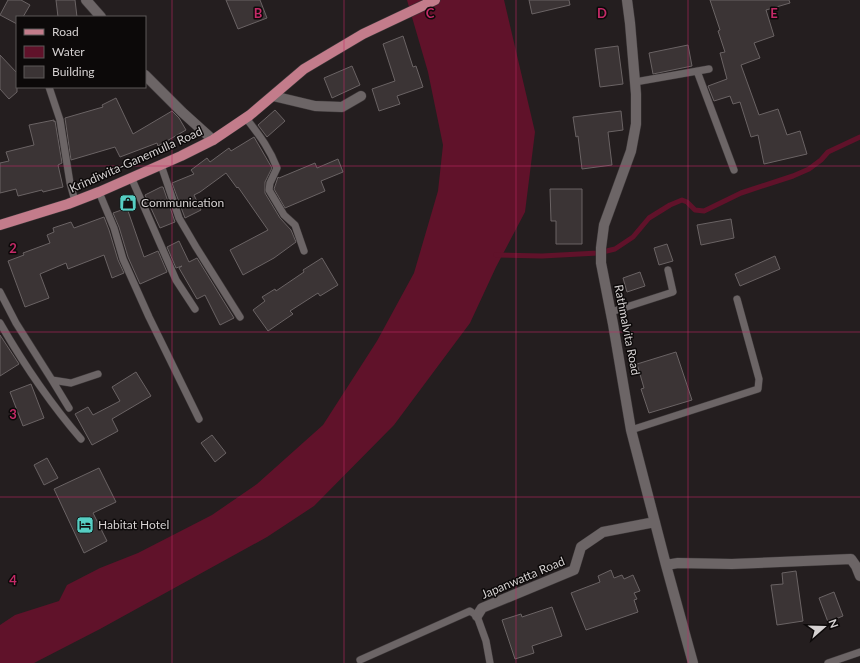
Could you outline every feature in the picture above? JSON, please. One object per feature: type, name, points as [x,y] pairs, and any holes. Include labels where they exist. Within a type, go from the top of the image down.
[{"type":"main road","name":"Krindiwita-Ganemulla Road","points":[[0,226],[99,192],[213,140],[246,118],[304,69],[363,34],[435,0]]},
{"type":"street","points":[[86,0],[100,16]]},
{"type":"street","name":"Rathmalvita Road","points":[[627,0],[630,23],[636,124],[631,151],[604,225],[601,263],[632,430],[666,565],[693,663]]},
{"type":"street","points":[[146,76],[213,140]]},
{"type":"street","points":[[273,96],[315,106],[342,108],[361,96]]},
{"type":"street","name":"Japanwatta Road","points":[[477,616],[482,608],[574,570],[581,547],[603,532],[655,522]]},
{"type":"street","points":[[666,565],[678,563],[732,564],[851,559],[860,576]]},
{"type":"lane","points":[[634,82],[708,69]]},
{"type":"lane","points":[[697,71],[734,170]]},
{"type":"lane","points":[[50,88],[60,120],[70,183],[75,201]]},
{"type":"lane","points":[[246,118],[265,143],[277,168],[270,183],[269,190],[284,215],[295,225],[304,251]]},
{"type":"lane","points":[[160,165],[179,218],[240,316]]},
{"type":"lane","points":[[131,177],[176,280],[195,310]]},
{"type":"lane","points":[[99,192],[114,228],[123,259],[149,317],[199,419]]},
{"type":"lane","points":[[611,312],[673,292],[668,270]]},
{"type":"lane","points":[[0,292],[16,323],[69,408]]},
{"type":"lane","points":[[632,430],[758,389],[759,379],[737,299]]},
{"type":"lane","points":[[0,323],[57,409],[80,439]]},
{"type":"lane","points":[[52,380],[71,383],[98,374]]},
{"type":"lane","points":[[360,660],[470,611],[477,616],[486,641],[490,663]]},
{"type":"lane","points":[[828,663],[860,652]]},
{"type":"water","points":[[407,0],[504,0],[535,132],[525,212],[496,267],[470,323],[394,425],[314,506],[267,537],[100,629],[34,663],[0,663],[0,625],[15,615],[59,601],[67,585],[100,568],[138,553],[212,515],[257,484],[323,425],[377,341],[414,273],[438,191],[443,145],[428,72]]},
{"type":"building","points":[[8,0],[21,0],[30,5],[24,16],[16,16],[16,23],[0,15]]},
{"type":"building","points":[[56,0],[75,0],[77,16],[58,16]]},
{"type":"building","points":[[226,0],[260,0],[267,18],[238,29]]},
{"type":"building","points":[[529,0],[569,0],[570,5],[532,14]]},
{"type":"building","points":[[710,0],[789,0],[790,3],[766,10],[774,36],[754,43],[760,58],[741,65],[759,115],[778,109],[787,135],[800,131],[807,154],[764,164],[758,135],[751,137],[740,102],[733,104],[730,96],[714,101],[708,86],[727,79],[720,53],[725,52],[718,31],[720,30]]},
{"type":"building","points":[[403,36],[413,67],[416,66],[423,87],[397,96],[400,104],[379,111],[372,89],[395,81],[383,44]]},
{"type":"building","points":[[688,45],[692,66],[653,74],[649,53]]},
{"type":"building","points":[[618,46],[623,84],[600,87],[595,49]]},
{"type":"building","points":[[0,55],[16,72],[17,92],[9,99],[0,89]]},
{"type":"building","points":[[352,66],[360,85],[332,98],[324,78]]},
{"type":"building","points":[[116,98],[133,134],[172,111],[179,118],[186,130],[158,146],[157,143],[120,157],[115,147],[71,160],[65,118],[103,107],[102,105]]},
{"type":"building","points":[[275,110],[285,121],[267,137],[258,125]]},
{"type":"building","points":[[621,111],[623,130],[608,132],[612,165],[582,169],[578,136],[576,137],[573,117]]},
{"type":"building","points":[[54,120],[62,163],[58,165],[63,187],[18,196],[16,189],[0,193],[0,163],[9,161],[6,152],[34,145],[29,125]]},
{"type":"building","points":[[254,137],[272,168],[265,182],[265,193],[280,218],[291,230],[296,242],[274,258],[243,275],[230,250],[268,230],[238,187],[237,188],[226,173],[194,195],[201,210],[185,218],[172,183],[194,174],[191,170],[207,158],[210,162],[229,148],[231,151]]},
{"type":"building","points":[[338,159],[343,172],[321,181],[325,191],[285,208],[274,189],[278,177],[279,178],[315,163],[317,168]]},
{"type":"building","points":[[163,187],[175,222],[160,228],[145,195]]},
{"type":"building","points":[[550,189],[582,189],[582,244],[556,244],[556,221],[551,221]]},
{"type":"building","points":[[127,208],[144,257],[158,251],[167,272],[140,284],[128,257],[113,213]]},
{"type":"building","points":[[104,217],[118,260],[124,273],[112,278],[104,255],[68,269],[66,263],[40,274],[49,298],[25,307],[8,261],[24,255],[23,253],[50,243],[47,235],[54,232],[53,228],[71,222],[74,228]]},
{"type":"building","points":[[731,219],[734,238],[701,245],[697,225]]},
{"type":"building","points":[[179,241],[189,262],[197,258],[234,318],[220,325],[205,295],[197,299],[179,268],[182,266],[176,268],[167,247]]},
{"type":"building","points":[[667,244],[673,261],[659,265],[654,248]]},
{"type":"building","points":[[775,256],[780,269],[740,286],[735,274]]},
{"type":"building","points":[[322,258],[338,285],[320,296],[318,293],[290,311],[293,314],[268,331],[253,310],[265,301],[262,297],[275,289],[276,291],[304,272],[303,270]]},
{"type":"building","points":[[640,272],[645,286],[627,292],[623,278]]},
{"type":"building","points":[[0,335],[19,364],[0,376]]},
{"type":"building","points":[[676,352],[692,400],[649,413],[641,389],[644,388],[637,364]]},
{"type":"building","points":[[136,372],[151,396],[112,419],[118,431],[92,445],[75,414],[88,407],[93,415],[120,401],[112,387]]},
{"type":"building","points":[[31,384],[44,418],[23,426],[10,392]]},
{"type":"building","points":[[212,435],[226,453],[215,462],[201,443]]},
{"type":"building","points":[[47,458],[58,478],[44,485],[34,465]]},
{"type":"building","name":"Habitat Hotel","points":[[99,468],[116,502],[93,513],[107,541],[84,553],[54,489]]},
{"type":"building","points":[[611,570],[614,578],[622,575],[624,579],[633,575],[640,591],[634,593],[637,599],[634,600],[638,612],[586,630],[571,593],[600,582],[598,576]]},
{"type":"building","points":[[796,571],[803,621],[777,625],[771,585],[783,584],[782,573]]},
{"type":"building","points":[[834,592],[843,616],[828,622],[819,598]]},
{"type":"building","points":[[552,607],[562,636],[532,646],[534,653],[515,659],[502,620],[521,614],[522,617]]},
{"type":"waterway","points":[[496,255],[542,256],[598,253],[615,249],[633,237],[649,218],[670,205],[682,200],[687,202],[695,210],[704,211],[741,193],[793,176],[809,169],[821,160],[828,152],[860,137]]},
{"type":"place","name":"Communication","points":[[128,203]]},
{"type":"place","name":"Habitat Hotel","points":[[85,525]]}]
